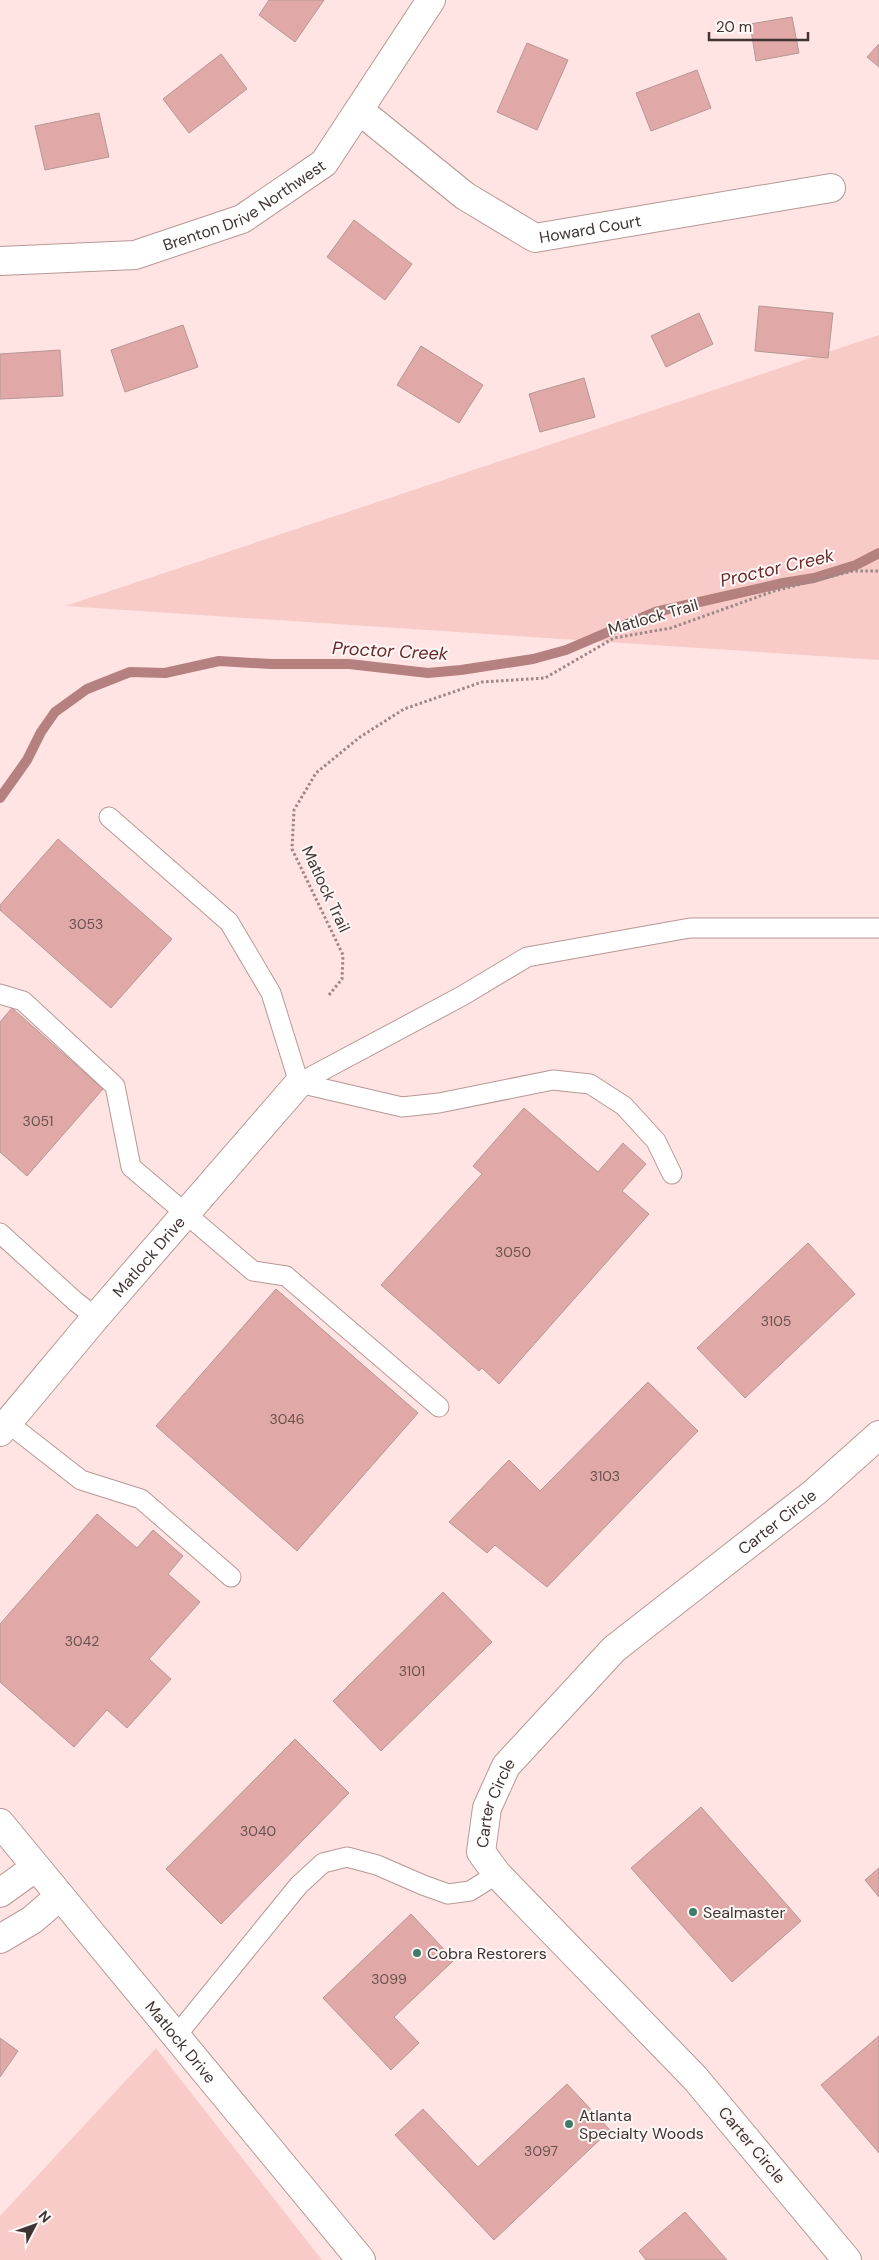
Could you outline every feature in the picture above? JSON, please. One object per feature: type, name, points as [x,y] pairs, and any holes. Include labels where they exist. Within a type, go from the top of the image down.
[{"type":"street","name":"Brenton Drive Northwest","points":[[0,261],[135,255],[242,219],[324,162],[431,0]]},
{"type":"street","name":"Howard Court","points":[[359,110],[465,196],[535,238],[830,188]]},
{"type":"street","name":"Matlock Drive","points":[[4,1428],[96,1317],[300,1083]]},
{"type":"street","name":"Carter Circle","points":[[847,2260],[695,2078],[497,1874],[481,1852],[488,1808],[506,1766],[614,1649],[815,1492],[879,1435]]},
{"type":"street","name":"Matlock Drive","points":[[0,1823],[361,2260]]},
{"type":"street","points":[[0,1893],[36,1867]]},
{"type":"street","points":[[0,1939],[32,1920],[60,1896]]},
{"type":"lane","points":[[110,817],[229,922],[271,994],[300,1083]]},
{"type":"lane","points":[[300,1083],[462,996],[527,957],[690,928],[879,928]]},
{"type":"lane","points":[[0,994],[23,1001],[115,1086],[131,1167],[253,1271],[286,1276],[439,1407]]},
{"type":"lane","points":[[300,1083],[402,1107],[439,1103],[553,1080],[590,1084],[624,1106],[656,1141],[672,1174]]},
{"type":"lane","points":[[0,1233],[76,1302],[96,1317]]},
{"type":"lane","points":[[4,1428],[81,1480],[141,1499],[231,1577]]},
{"type":"lane","points":[[176,2036],[299,1884],[323,1863],[348,1857],[377,1865],[448,1894],[470,1891],[497,1874]]},
{"type":"path","name":"Matlock Trail","points":[[329,995],[342,979],[343,955],[292,849],[294,810],[316,773],[360,737],[404,709],[482,682],[545,678],[614,638],[671,628],[774,591],[835,575],[853,571],[879,571]]},
{"type":"shaded area","points":[[879,335],[879,660],[65,606]]},
{"type":"shaded area","points":[[156,2048],[322,2260],[0,2260],[0,2216]]},
{"type":"building","points":[[269,0],[324,0],[295,42],[259,15]]},
{"type":"building","points":[[792,17],[799,53],[756,61],[750,24]]},
{"type":"building","points":[[527,43],[568,60],[537,130],[497,112]]},
{"type":"building","points":[[879,44],[879,67],[867,57]]},
{"type":"building","points":[[221,54],[247,89],[189,133],[163,99]]},
{"type":"building","points":[[697,70],[711,108],[651,131],[636,93]]},
{"type":"building","points":[[99,113],[109,157],[45,170],[35,126]]},
{"type":"building","points":[[354,220],[412,264],[385,300],[327,257]]},
{"type":"building","points":[[759,306],[833,313],[828,358],[755,351]]},
{"type":"building","points":[[699,313],[713,344],[666,367],[651,336]]},
{"type":"building","points":[[183,325],[198,367],[125,392],[111,350]]},
{"type":"building","points":[[421,346],[483,385],[459,423],[397,385]]},
{"type":"building","points":[[60,350],[63,396],[0,399],[0,354]]},
{"type":"building","points":[[584,378],[595,417],[540,432],[529,394]]},
{"type":"building","points":[[58,839],[172,939],[111,1008],[0,910],[0,905]]},
{"type":"building","points":[[12,1008],[103,1089],[27,1176],[0,1152],[0,1022]]},
{"type":"building","points":[[524,1108],[598,1172],[623,1143],[646,1164],[622,1191],[649,1214],[499,1384],[482,1368],[479,1371],[381,1285],[482,1174],[473,1166]]},
{"type":"building","points":[[808,1243],[855,1294],[745,1398],[697,1348]]},
{"type":"building","points":[[276,1289],[418,1413],[297,1551],[156,1426]]},
{"type":"building","points":[[648,1382],[698,1431],[547,1587],[495,1545],[487,1553],[449,1522],[509,1460],[540,1491]]},
{"type":"building","points":[[97,1514],[137,1548],[153,1530],[183,1556],[168,1574],[200,1602],[149,1659],[171,1679],[127,1728],[107,1710],[74,1747],[0,1682],[0,1624]]},
{"type":"building","points":[[443,1592],[492,1642],[381,1751],[333,1701]]},
{"type":"building","points":[[295,1739],[349,1793],[221,1924],[166,1869]]},
{"type":"building","points":[[701,1807],[801,1921],[732,1982],[631,1868]]},
{"type":"building","points":[[879,1868],[879,1897],[865,1880]]},
{"type":"building","points":[[411,1914],[454,1960],[394,2017],[419,2043],[391,2070],[323,1998]]},
{"type":"building","points":[[879,2036],[879,2153],[821,2085]]},
{"type":"building","points":[[0,2038],[18,2051],[0,2077]]},
{"type":"building","points":[[567,2084],[610,2130],[494,2240],[395,2135],[423,2109],[478,2167]]},
{"type":"building","points":[[685,2212],[727,2260],[646,2260],[639,2251]]},
{"type":"waterway","name":"Proctor Creek","points":[[0,798],[27,760],[41,732],[55,712],[87,689],[130,672],[165,673],[219,661],[271,664],[349,664],[428,673],[533,659],[566,650],[655,612],[783,583],[814,578],[856,565],[879,553]]},
{"type":"place","name":"Sealmaster","points":[[693,1912]]},
{"type":"place","name":"Cobra Restorers","points":[[417,1953]]},
{"type":"place","name":"Atlanta Specialty Woods","points":[[569,2124]]}]
